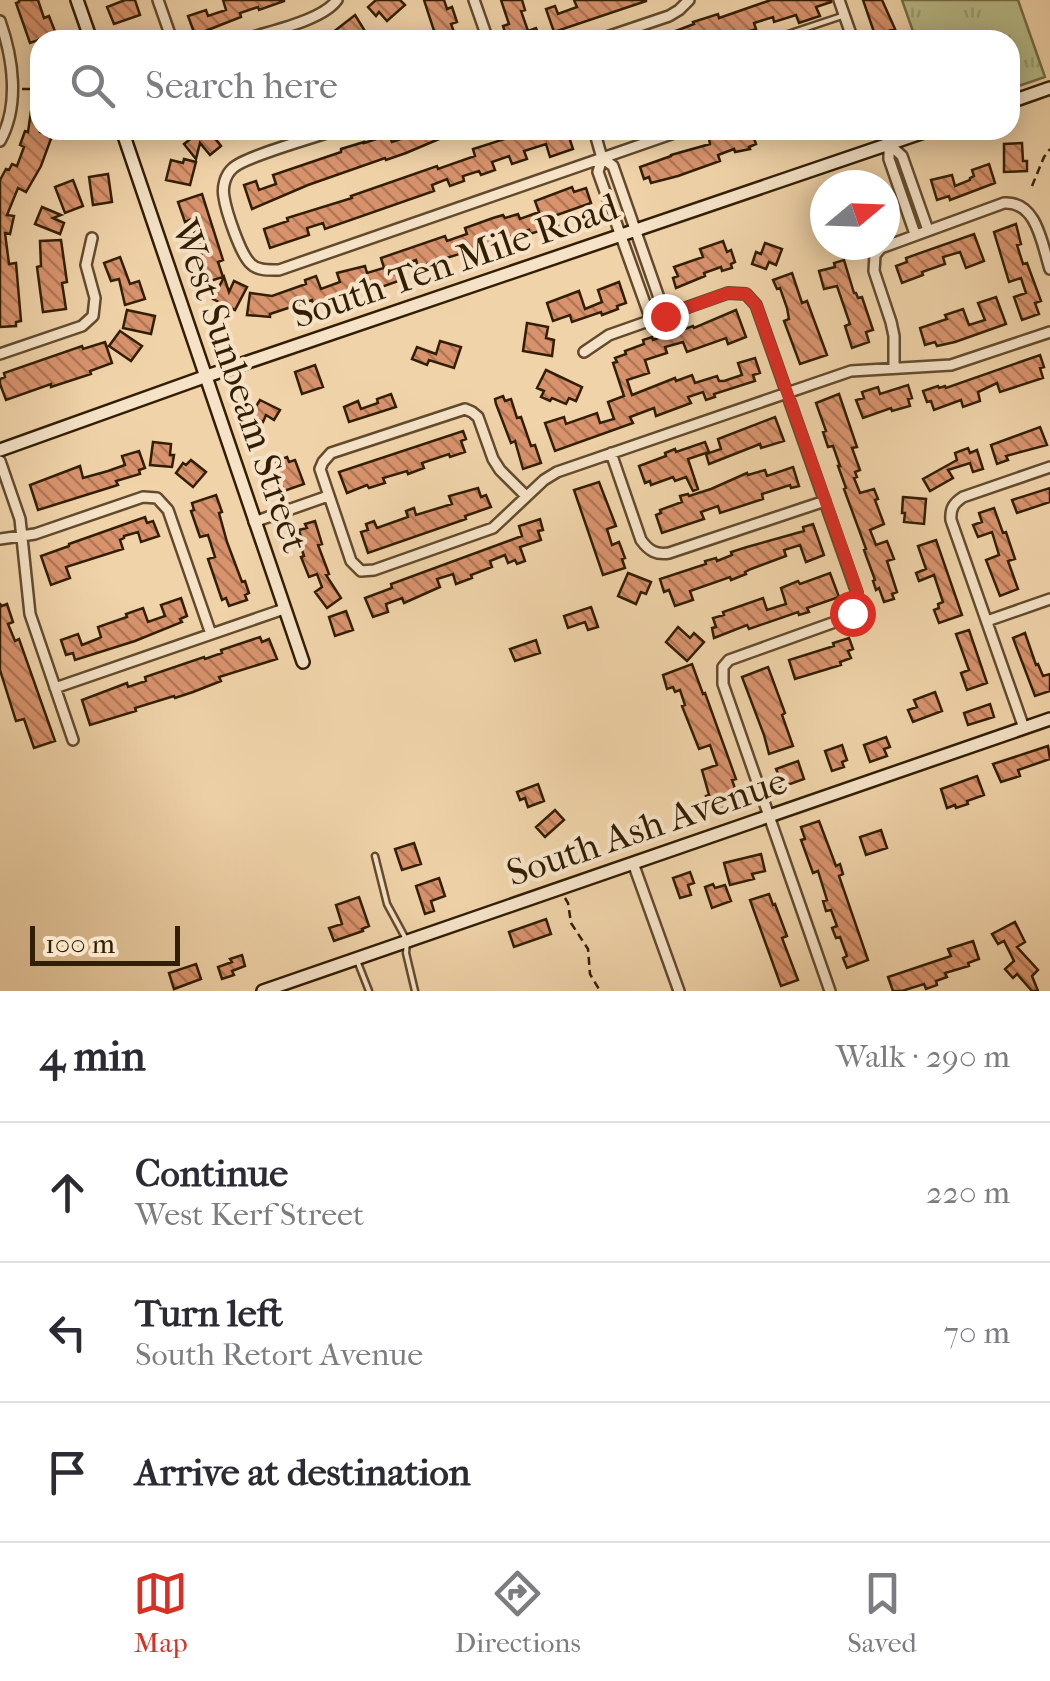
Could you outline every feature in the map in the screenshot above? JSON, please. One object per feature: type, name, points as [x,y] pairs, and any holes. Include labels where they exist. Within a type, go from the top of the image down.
[{"type":"street","points":[[77,0],[88,30]]},
{"type":"street","points":[[158,0],[168,30]]},
{"type":"street","points":[[274,30],[318,15],[337,0]]},
{"type":"street","points":[[474,0],[484,30]]},
{"type":"street","points":[[628,30],[669,16],[689,0]]},
{"type":"street","points":[[839,0],[849,30]]},
{"type":"street","points":[[0,21],[11,62],[12,102],[0,141]]},
{"type":"street","points":[[1020,98],[1050,88]]},
{"type":"street","points":[[0,100],[12,102]]},
{"type":"street","name":"West Sunbeam Street","points":[[125,140],[303,662]]},
{"type":"street","points":[[307,140],[240,163],[227,175],[224,196],[243,253],[257,268],[279,270],[654,140]]},
{"type":"street","points":[[597,140],[602,158],[598,172],[651,320]]},
{"type":"street","points":[[888,140],[915,234]]},
{"type":"street","name":"South Ten Mile Road","points":[[0,450],[204,376],[901,140]]},
{"type":"street","points":[[889,144],[902,156],[928,230]]},
{"type":"street","points":[[602,158],[614,166],[665,316]]},
{"type":"street","points":[[894,368],[894,336],[874,271],[875,255],[888,244],[1004,203],[1020,204],[1032,215],[1050,269]]},
{"type":"street","points":[[0,354],[82,326],[93,316],[95,298],[86,265],[92,238]]},
{"type":"street","points":[[584,352],[609,335],[728,293],[746,294],[756,305],[858,593],[856,608],[846,618],[738,656],[724,667],[723,684],[830,991]]},
{"type":"street","points":[[526,496],[500,470],[481,422],[472,412],[458,410],[331,454],[323,462],[322,477],[351,561],[361,570],[374,570],[493,528],[557,472],[851,371],[964,362],[1050,332]]},
{"type":"street","points":[[611,454],[641,540],[651,552],[660,554],[824,500]]},
{"type":"street","points":[[0,462],[20,520],[30,614],[73,740]]},
{"type":"street","points":[[1024,728],[951,520],[952,507],[963,497],[1050,467]]},
{"type":"street","points":[[254,522],[328,496]]},
{"type":"street","points":[[0,539],[35,534],[143,497],[157,498],[168,510],[211,634]]},
{"type":"street","points":[[987,621],[1050,599]]},
{"type":"street","points":[[55,688],[284,609]]},
{"type":"street","name":"South Ash Avenue","points":[[263,991],[1050,719]]},
{"type":"street","points":[[633,863],[679,991]]},
{"type":"lane","points":[[800,30],[844,15]]},
{"type":"lane","points":[[375,856],[387,904],[406,942],[415,991]]},
{"type":"lane","points":[[357,958],[368,991]]},
{"type":"path","points":[[20,89],[30,89]]},
{"type":"path","points":[[1032,186],[1050,149]]},
{"type":"path","points":[[564,896],[571,923],[588,949],[590,974],[600,991]]},
{"type":"green space","points":[[902,0],[1018,0],[1045,77],[1020,86],[1020,30],[912,30]]},
{"type":"building","points":[[38,0],[44,18],[49,16],[54,30],[30,30],[30,43],[16,3]]},
{"type":"building","points":[[135,0],[140,15],[114,24],[107,7]]},
{"type":"building","points":[[223,0],[284,0],[240,13],[241,17],[208,30],[193,30],[188,16],[206,10],[208,16],[226,10]]},
{"type":"building","points":[[376,0],[400,0],[405,5],[387,21],[368,7]]},
{"type":"building","points":[[424,0],[444,0],[447,9],[452,7],[457,22],[451,24],[453,30],[434,30]]},
{"type":"building","points":[[501,0],[522,0],[525,10],[521,11],[528,30],[504,30],[503,26],[509,24]]},
{"type":"building","points":[[574,0],[646,0],[553,30],[546,9],[555,6],[558,14],[577,7]]},
{"type":"building","points":[[771,0],[831,0],[816,7],[820,16],[799,23],[796,15],[754,23],[753,30],[678,30],[718,14],[719,18]]},
{"type":"building","points":[[863,0],[882,0],[895,29],[873,30]]},
{"type":"building","points":[[355,15],[364,30],[336,30]]},
{"type":"building","points":[[30,118],[30,140],[51,140],[26,192],[18,188],[7,215],[14,216],[10,234],[5,233],[9,264],[16,263],[21,321],[16,326],[0,327],[0,180],[12,164],[17,166],[24,147],[20,145],[25,131],[28,132]]},
{"type":"building","points":[[189,140],[216,140],[221,146],[210,155],[200,143],[196,159],[184,144]]},
{"type":"building","points":[[372,140],[437,140],[252,209],[244,185],[256,181],[259,190],[276,184],[273,175],[341,149]]},
{"type":"building","points":[[501,140],[570,140],[573,149],[550,157],[546,144],[524,151],[527,159],[512,164],[509,156],[492,162],[495,170],[463,176],[464,181],[450,186],[447,179],[432,185],[434,191],[325,229],[323,223],[307,228],[309,235],[270,248],[264,229],[475,156],[473,149]]},
{"type":"building","points":[[709,140],[755,140],[756,144],[750,149],[718,155],[720,161],[678,176],[651,183],[649,177],[644,179],[640,167],[710,144]]},
{"type":"building","points":[[1022,143],[1027,171],[1004,172],[1004,144]]},
{"type":"building","points":[[184,159],[196,162],[190,185],[166,180],[171,160],[183,163]]},
{"type":"building","points":[[989,164],[995,183],[950,200],[949,196],[937,200],[931,180],[952,175],[955,186],[970,180],[974,176],[972,170]]},
{"type":"building","points":[[108,174],[112,202],[93,205],[89,177]]},
{"type":"building","points":[[73,180],[83,206],[65,213],[55,187]]},
{"type":"building","points":[[572,187],[574,192],[586,188],[591,203],[554,216],[558,225],[530,234],[529,230],[473,254],[472,250],[418,267],[416,260],[400,266],[404,279],[340,295],[341,298],[315,308],[312,300],[270,317],[247,315],[250,293],[272,296],[306,284],[305,280],[316,276],[321,289],[340,282],[337,273],[365,266],[367,273],[384,268],[381,258],[445,236],[447,241],[467,234],[465,228],[503,215],[505,218],[518,214],[520,219],[539,212],[535,201]]},
{"type":"building","points":[[202,194],[223,260],[218,262],[223,277],[207,282],[190,220],[185,222],[178,202]]},
{"type":"building","points":[[42,207],[61,215],[53,218],[64,223],[60,234],[35,224]]},
{"type":"building","points":[[1016,224],[1023,264],[1027,263],[1041,301],[1035,303],[1039,314],[1022,320],[1014,297],[1026,293],[1021,278],[1009,282],[994,232]]},
{"type":"building","points":[[974,234],[984,261],[966,268],[960,252],[943,257],[945,264],[902,283],[896,266],[907,262],[906,258]]},
{"type":"building","points":[[61,240],[66,309],[43,312],[37,267],[41,266],[40,241]]},
{"type":"building","points":[[723,241],[735,262],[732,268],[704,273],[705,276],[676,288],[673,278],[678,276],[674,267],[703,257],[700,249]]},
{"type":"building","points":[[765,243],[782,249],[776,265],[769,262],[766,269],[752,264]]},
{"type":"building","points":[[120,257],[130,284],[139,281],[145,299],[125,305],[119,279],[111,281],[104,263]]},
{"type":"building","points":[[844,260],[854,293],[862,297],[873,330],[866,332],[869,342],[852,348],[845,326],[850,324],[837,286],[824,289],[819,271],[835,267],[834,263]]},
{"type":"building","points":[[792,273],[827,355],[800,364],[784,321],[789,319],[787,308],[773,280]]},
{"type":"building","points":[[224,277],[229,292],[234,281],[247,287],[235,310],[213,299]]},
{"type":"building","points":[[619,282],[626,303],[618,309],[572,322],[570,315],[553,321],[547,303],[579,291],[585,309],[602,302],[598,290]]},
{"type":"building","points":[[996,297],[1006,324],[955,342],[925,345],[920,328],[963,309],[969,325],[985,320],[978,303]]},
{"type":"building","points":[[127,310],[155,316],[151,334],[123,328]]},
{"type":"building","points":[[736,310],[746,337],[728,344],[726,338],[687,352],[683,342],[665,347],[667,353],[645,360],[649,373],[627,380],[632,395],[692,375],[695,383],[717,376],[724,381],[742,375],[738,363],[755,358],[760,373],[753,375],[755,381],[706,400],[703,392],[688,397],[691,403],[656,416],[654,408],[630,417],[633,423],[555,451],[545,423],[564,417],[566,424],[597,413],[600,423],[614,419],[608,402],[624,396],[613,363],[617,362],[615,358],[644,344],[643,340],[694,328]]},
{"type":"building","points":[[527,323],[548,327],[546,338],[554,340],[552,356],[523,351]]},
{"type":"building","points":[[120,331],[142,346],[131,361],[109,346]]},
{"type":"building","points":[[440,341],[461,347],[454,368],[412,359],[417,347],[436,354]]},
{"type":"building","points":[[105,342],[112,363],[90,371],[91,374],[6,400],[0,384],[4,373]]},
{"type":"building","points":[[1040,355],[1043,378],[1000,392],[997,383],[978,392],[980,401],[963,407],[961,400],[934,410],[923,391],[938,386],[946,388]]},
{"type":"building","points":[[315,365],[323,387],[302,394],[295,372]]},
{"type":"building","points":[[546,370],[582,387],[576,401],[569,398],[566,404],[541,397],[544,391],[537,388]]},
{"type":"building","points":[[908,385],[910,406],[863,418],[856,400],[864,398],[862,392],[878,387],[880,394]]},
{"type":"building","points":[[391,394],[396,407],[349,422],[344,407],[358,401],[361,409]]},
{"type":"building","points":[[839,394],[857,447],[852,448],[860,470],[854,478],[860,493],[874,489],[884,524],[870,530],[876,545],[887,541],[894,559],[887,561],[897,592],[892,594],[894,599],[884,602],[879,588],[876,590],[840,466],[833,446],[828,447],[816,403]]},
{"type":"building","points":[[503,396],[505,401],[511,399],[541,463],[523,469],[515,441],[511,443],[496,404],[495,399]]},
{"type":"building","points":[[260,400],[280,410],[274,420],[266,415],[263,422],[242,410],[246,403],[255,408]]},
{"type":"building","points":[[775,417],[784,441],[761,448],[760,444],[709,464],[706,454],[721,449],[718,439]]},
{"type":"building","points":[[1040,427],[1047,445],[1006,456],[1008,460],[997,464],[991,445]]},
{"type":"building","points":[[463,431],[465,452],[422,463],[424,468],[383,478],[385,483],[347,493],[339,472]]},
{"type":"building","points":[[153,442],[171,444],[172,467],[150,465]]},
{"type":"building","points":[[705,442],[709,452],[688,459],[698,489],[693,491],[686,477],[645,483],[639,466],[675,449],[676,452]]},
{"type":"building","points":[[968,448],[970,453],[977,450],[983,469],[973,472],[970,463],[948,470],[953,478],[930,491],[923,479],[957,460],[955,453]]},
{"type":"building","points":[[139,451],[145,468],[139,470],[140,474],[116,481],[118,485],[38,510],[30,485],[80,466],[83,478],[108,471],[125,465],[122,456]]},
{"type":"building","points":[[287,457],[289,462],[295,460],[304,484],[284,491],[272,462]]},
{"type":"building","points":[[191,460],[206,472],[193,487],[176,473]]},
{"type":"building","points":[[793,467],[799,486],[762,494],[763,499],[720,513],[718,506],[701,512],[704,519],[662,533],[656,515],[682,502],[680,496],[711,489],[747,473],[765,470],[767,476]]},
{"type":"building","points":[[599,482],[616,526],[607,529],[612,545],[619,542],[625,558],[625,568],[603,575],[574,490]]},
{"type":"building","points":[[478,488],[491,507],[368,553],[361,532],[368,530],[366,524],[374,521],[377,528],[408,517],[406,511],[414,508],[416,515],[452,504],[449,496]]},
{"type":"building","points":[[1050,488],[1050,502],[1017,513],[1012,500]]},
{"type":"building","points":[[216,495],[227,542],[249,593],[245,595],[247,600],[229,606],[226,598],[222,600],[208,559],[215,557],[208,535],[200,537],[191,511],[192,503]]},
{"type":"building","points":[[903,497],[926,499],[924,524],[904,522]]},
{"type":"building","points":[[994,508],[1015,559],[1008,561],[1018,589],[1000,596],[986,560],[999,555],[992,532],[978,537],[973,525],[982,522],[979,513]]},
{"type":"building","points":[[145,517],[147,523],[153,521],[159,536],[141,542],[138,532],[124,536],[120,540],[123,549],[66,567],[70,578],[51,585],[41,556]]},
{"type":"building","points":[[540,519],[541,540],[520,547],[525,561],[508,563],[505,555],[490,561],[492,567],[456,584],[453,574],[437,579],[440,587],[404,603],[402,598],[386,604],[388,612],[373,617],[365,598],[392,588],[391,584],[522,536],[519,526]]},
{"type":"building","points":[[315,521],[322,544],[318,545],[329,574],[326,575],[341,598],[327,608],[315,592],[322,587],[317,574],[309,577],[298,538],[299,530],[307,528],[305,524]]},
{"type":"building","points":[[813,524],[824,555],[806,562],[800,545],[784,550],[786,556],[746,574],[690,591],[693,600],[675,606],[669,590],[664,592],[660,579],[706,564],[705,561],[717,561],[732,555],[731,552],[804,531],[803,527]]},
{"type":"building","points":[[936,540],[962,615],[939,623],[934,610],[943,602],[934,575],[919,581],[916,573],[926,569],[918,546]]},
{"type":"building","points":[[628,573],[651,582],[636,604],[618,596]]},
{"type":"building","points":[[830,573],[839,597],[807,608],[809,612],[749,629],[747,625],[714,638],[713,618],[724,615],[723,612],[763,598],[767,610],[786,604],[781,588]]},
{"type":"building","points":[[181,598],[187,616],[180,619],[182,622],[75,660],[73,653],[66,655],[61,640],[78,634],[82,645],[101,637],[98,627],[143,608],[148,622],[165,616],[161,605]]},
{"type":"building","points":[[0,604],[7,604],[13,622],[8,624],[15,641],[19,639],[55,741],[34,748],[24,719],[16,721],[0,670]]},
{"type":"building","points":[[591,607],[598,627],[588,630],[585,622],[568,628],[564,616]]},
{"type":"building","points":[[346,611],[353,630],[335,636],[329,617]]},
{"type":"building","points":[[678,627],[690,638],[694,633],[704,642],[687,661],[666,642]]},
{"type":"building","points":[[969,630],[987,683],[967,690],[961,673],[969,670],[956,634]]},
{"type":"building","points":[[1025,633],[1036,665],[1043,676],[1050,674],[1050,691],[1035,696],[1013,638]]},
{"type":"building","points":[[260,637],[262,642],[269,639],[277,659],[219,677],[221,681],[193,692],[90,725],[82,700],[127,683],[128,687],[146,681],[145,677]]},
{"type":"building","points":[[849,638],[851,658],[840,662],[841,665],[795,679],[789,660]]},
{"type":"building","points":[[536,640],[540,653],[515,661],[510,649]]},
{"type":"building","points":[[692,664],[736,779],[732,780],[737,794],[744,803],[713,814],[702,770],[717,765],[710,745],[699,749],[682,706],[685,705],[680,690],[667,689],[663,675]]},
{"type":"building","points":[[768,667],[793,746],[769,754],[742,677]]},
{"type":"building","points":[[935,692],[942,711],[913,722],[908,710],[917,707],[914,700]]},
{"type":"building","points":[[990,704],[994,717],[968,725],[964,713]]},
{"type":"building","points":[[886,737],[890,747],[884,749],[887,756],[870,762],[864,745]]},
{"type":"building","points":[[842,745],[847,760],[842,762],[844,767],[832,771],[825,751]]},
{"type":"building","points":[[1048,746],[1050,759],[1018,770],[1020,776],[1001,782],[993,764]]},
{"type":"building","points":[[798,761],[804,779],[779,788],[776,769]]},
{"type":"building","points":[[977,776],[984,795],[967,801],[968,804],[947,808],[941,789]]},
{"type":"building","points":[[538,784],[544,801],[528,807],[517,792]]},
{"type":"building","points":[[555,810],[564,820],[545,837],[536,827]]},
{"type":"building","points":[[819,821],[836,866],[840,864],[843,874],[839,876],[868,960],[847,968],[840,937],[836,938],[832,928],[837,926],[823,901],[827,900],[818,871],[813,873],[801,840],[805,839],[801,827]]},
{"type":"building","points":[[881,830],[887,848],[866,855],[860,837]]},
{"type":"building","points":[[414,843],[421,864],[402,870],[395,849]]},
{"type":"building","points":[[761,854],[765,871],[752,874],[754,879],[730,885],[724,863]]},
{"type":"building","points":[[690,872],[694,883],[688,885],[691,895],[680,898],[673,878]]},
{"type":"building","points":[[439,878],[445,896],[431,901],[434,911],[425,914],[416,886]]},
{"type":"building","points":[[713,884],[715,888],[725,885],[731,901],[712,908],[705,887]]},
{"type":"building","points":[[769,894],[787,936],[782,938],[798,980],[781,986],[750,900]]},
{"type":"building","points":[[359,897],[369,926],[334,941],[329,928],[342,924],[336,905]]},
{"type":"building","points":[[546,919],[551,934],[514,947],[509,932]]},
{"type":"building","points":[[1015,922],[1025,942],[1017,947],[1038,970],[1032,976],[1038,991],[1032,991],[1017,974],[1013,978],[1005,969],[1014,961],[1004,941],[998,944],[992,934]]},
{"type":"building","points":[[973,941],[979,959],[968,963],[969,966],[945,973],[947,977],[926,989],[924,984],[893,991],[888,977],[951,956],[948,949]]},
{"type":"building","points":[[242,955],[245,966],[222,979],[218,967]]},
{"type":"building","points":[[196,964],[201,979],[174,989],[169,973]]},
{"type":"route","points":[[665,316],[728,293],[752,298],[858,593],[852,613]]}]
